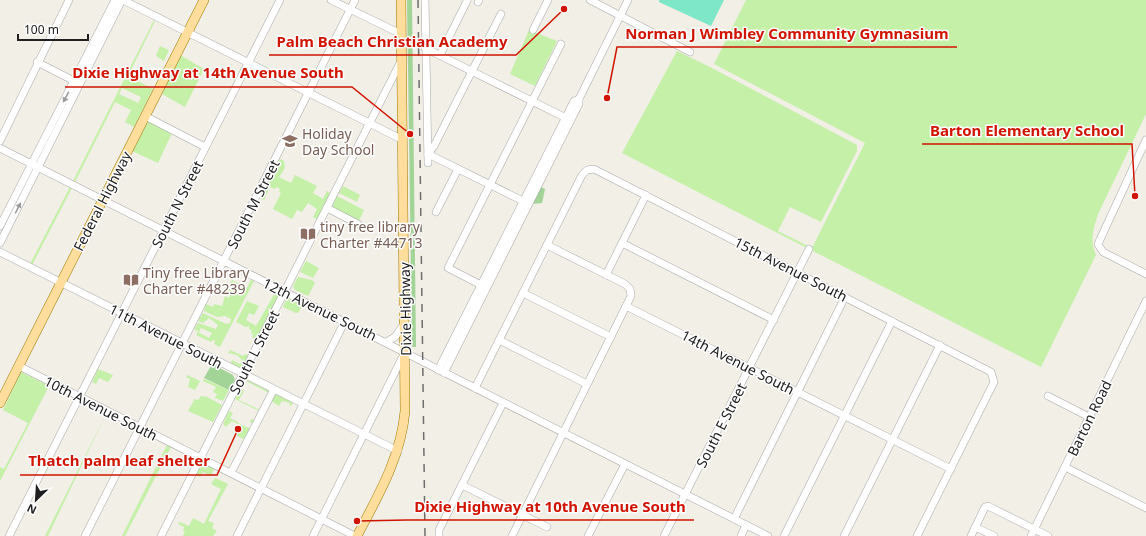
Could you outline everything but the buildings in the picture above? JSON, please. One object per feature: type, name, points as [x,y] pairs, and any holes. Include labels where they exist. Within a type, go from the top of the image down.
[{"type":"main road","name":"Federal Highway","points":[[0,403],[204,0]]},
{"type":"main road","name":"Dixie Highway","points":[[356,536],[387,477],[398,451],[404,419],[405,322],[401,0]]},
{"type":"street","points":[[0,140],[37,62],[69,0]]},
{"type":"street","points":[[78,82],[115,0]]},
{"type":"street","points":[[0,226],[35,165],[123,0],[308,94],[403,140]]},
{"type":"street","name":"South N Street","points":[[9,536],[280,0]]},
{"type":"street","points":[[331,0],[401,34]]},
{"type":"street","name":"South M Street","points":[[85,536],[355,0]]},
{"type":"street","points":[[425,0],[426,145],[428,163]]},
{"type":"street","points":[[533,30],[548,0]]},
{"type":"street","points":[[590,0],[690,52]]},
{"type":"street","points":[[441,372],[568,119],[579,104],[578,99],[628,0]]},
{"type":"street","points":[[440,55],[467,1]]},
{"type":"street","points":[[428,154],[434,146],[501,14]]},
{"type":"street","points":[[484,286],[448,268],[562,44]]},
{"type":"street","points":[[425,48],[568,119]]},
{"type":"street","name":"South L Street","points":[[161,536],[401,61]]},
{"type":"street","points":[[37,62],[78,82]]},
{"type":"street","points":[[145,116],[205,147]]},
{"type":"street","points":[[1146,140],[1098,244],[1103,252],[1146,274]]},
{"type":"street","name":"12th Avenue South","points":[[0,148],[768,536]]},
{"type":"street","points":[[428,154],[526,203]]},
{"type":"street","points":[[0,242],[35,165]]},
{"type":"street","points":[[436,212],[458,169]]},
{"type":"street","name":"15th Avenue South","points":[[547,245],[582,175],[587,170],[594,169],[989,370],[993,375],[994,382],[951,469]]},
{"type":"street","points":[[606,275],[646,195]]},
{"type":"street","points":[[327,208],[358,224]]},
{"type":"street","points":[[622,243],[774,320]]},
{"type":"street","points":[[475,388],[547,245],[625,284],[630,289],[631,296],[512,536]]},
{"type":"street","name":"South E Street","points":[[664,536],[809,249]]},
{"type":"street","name":"11th Avenue South","points":[[0,252],[303,405],[398,451]]},
{"type":"street","points":[[523,293],[611,337]]},
{"type":"street","points":[[734,519],[845,297]]},
{"type":"street","name":"Barton Road","points":[[1031,536],[1146,301]]},
{"type":"street","name":"14th Avenue South","points":[[626,306],[951,469]]},
{"type":"street","points":[[237,536],[345,321]]},
{"type":"street","points":[[784,536],[892,321]]},
{"type":"street","points":[[386,342],[395,337],[405,322]]},
{"type":"street","points":[[499,340],[587,384]]},
{"type":"street","points":[[844,536],[940,345]]},
{"type":"street","points":[[313,536],[405,353]]},
{"type":"street","name":"10th Avenue South","points":[[19,366],[356,536]]},
{"type":"street","points":[[233,469],[272,393]]},
{"type":"street","points":[[1048,396],[1089,417]]},
{"type":"street","points":[[439,536],[439,530],[503,403]]},
{"type":"street","points":[[588,536],[625,464]]},
{"type":"street","points":[[1065,467],[1146,508]]},
{"type":"street","points":[[918,536],[951,469]]},
{"type":"street","points":[[462,485],[547,527]]},
{"type":"street","points":[[971,536],[985,507],[988,506],[1048,536]]},
{"type":"street","points":[[740,536],[746,525]]},
{"type":"street","points":[[976,527],[994,536]]},
{"type":"green space","points":[[407,0],[412,0],[416,347],[412,347]]},
{"type":"green space","points":[[659,0],[724,0],[711,26],[659,2]]},
{"type":"green space","points":[[746,0],[1146,0],[1146,114],[1099,212],[1094,228],[1093,238],[1096,255],[1041,367],[811,250],[865,143],[714,64]]},
{"type":"green space","points":[[154,20],[155,21],[128,76],[153,89],[134,127],[125,122],[131,110],[115,102],[75,182],[73,181]],"holes":[[[122,88],[141,97],[138,103],[119,94]]]},
{"type":"green space","points":[[529,30],[557,41],[535,86],[510,74]]},
{"type":"green space","points":[[160,46],[169,50],[164,61],[156,56]]},
{"type":"green space","points":[[677,51],[857,145],[857,151],[821,222],[790,207],[778,231],[808,246],[807,248],[622,153]]},
{"type":"green space","points":[[180,55],[204,69],[185,107],[162,94]]},
{"type":"green space","points":[[148,122],[172,133],[158,163],[132,151]]},
{"type":"green space","points":[[280,159],[284,161],[285,168],[279,177],[291,183],[295,175],[317,186],[313,193],[323,199],[327,191],[330,193],[317,219],[313,217],[317,209],[308,203],[302,212],[297,210],[292,219],[273,209],[281,193],[279,192],[280,189],[276,187],[275,189],[270,187],[264,200],[261,199]]},
{"type":"green space","points":[[343,186],[360,195],[357,202],[339,193]]},
{"type":"green space","points":[[70,187],[72,188],[32,265],[30,264]]},
{"type":"green space","points":[[541,187],[545,189],[542,203],[532,204]]},
{"type":"green space","points":[[337,196],[364,210],[359,221],[332,207]]},
{"type":"green space","points":[[306,261],[319,268],[313,278],[300,272]]},
{"type":"green space","points":[[298,277],[312,280],[315,283],[308,296],[295,290],[293,286]]},
{"type":"green space","points":[[232,280],[247,288],[251,280],[254,281],[220,347],[214,344],[215,341],[213,340],[211,342],[196,335],[198,332],[209,338],[212,333],[201,328],[199,332],[194,329],[198,323],[216,329],[218,325],[209,318],[203,323],[198,321],[203,313],[226,324],[230,323],[231,319],[225,316],[217,317],[204,311],[206,304],[213,307],[214,304],[222,306],[225,296],[229,298],[230,295],[227,293],[229,289],[232,290],[234,287],[229,285]]},
{"type":"green space","points":[[276,291],[279,295],[272,309],[268,308],[270,315],[258,341],[252,337],[252,330],[249,329],[249,326],[246,327],[236,322],[247,301],[259,306],[254,315],[249,313],[246,320],[256,326]]},
{"type":"green space","points":[[287,297],[302,305],[299,312],[296,313],[283,307]]},
{"type":"green space","points":[[230,350],[243,356],[245,354],[248,355],[241,370],[230,365],[232,360],[240,364],[242,360],[237,355],[228,353]]},
{"type":"green space","points":[[212,364],[233,375],[235,380],[229,390],[204,378]]},
{"type":"green space","points":[[98,369],[113,375],[108,382],[99,378],[96,384],[92,382]]},
{"type":"green space","points":[[21,372],[49,386],[0,481],[0,467],[4,469],[28,423],[3,410]]},
{"type":"green space","points":[[187,375],[200,381],[195,390],[188,387],[190,379],[186,377]]},
{"type":"green space","points":[[204,379],[229,390],[223,401],[215,398],[217,394],[213,392],[216,387],[203,381]]},
{"type":"green space","points":[[245,379],[293,402],[291,406],[289,405],[290,403],[282,401],[279,406],[270,400],[246,440],[237,436],[238,432],[235,431],[238,424],[232,421],[226,427],[223,424],[229,411],[233,413],[230,418],[239,424],[249,428],[252,427],[253,424],[250,422],[251,419],[256,421],[261,412],[235,399],[240,389],[244,391],[239,400],[260,410],[269,393],[244,380]]},
{"type":"green space","points":[[201,396],[207,397],[222,405],[213,422],[188,411],[193,402],[196,403],[193,401],[194,399],[198,400]]},
{"type":"green space","points":[[106,414],[48,536],[45,536]]},
{"type":"green space","points":[[167,445],[171,447],[125,536],[122,536]]},
{"type":"green space","points":[[202,463],[214,469],[211,476],[203,472],[200,477],[196,475]]},
{"type":"green space","points":[[215,478],[228,484],[208,521],[214,523],[212,528],[217,531],[213,536],[183,536],[185,532],[183,531],[184,527],[178,524],[180,522],[189,526],[193,518],[204,524],[221,489],[211,484]]},
{"type":"railway","points":[[418,0],[425,536]]},
{"type":"place","name":"Palm Beach Christian Academy","points":[[564,9]]},
{"type":"place","name":"Norman J Wimbley Community Gymnasium","points":[[607,98]]},
{"type":"place","name":"Dixie Highway at 14th Avenue South","points":[[410,134]]},
{"type":"place","name":"Holiday Day School","points":[[290,141]]},
{"type":"place","name":"Barton Elementary School","points":[[1135,196]]},
{"type":"place","name":"tiny free library Charter #44713","points":[[308,234]]},
{"type":"place","name":"Tiny free Library Charter #48239","points":[[131,280]]},
{"type":"place","name":"Thatch palm leaf shelter","points":[[238,429]]},
{"type":"place","name":"Dixie Highway at 10th Avenue South","points":[[357,521]]}]
